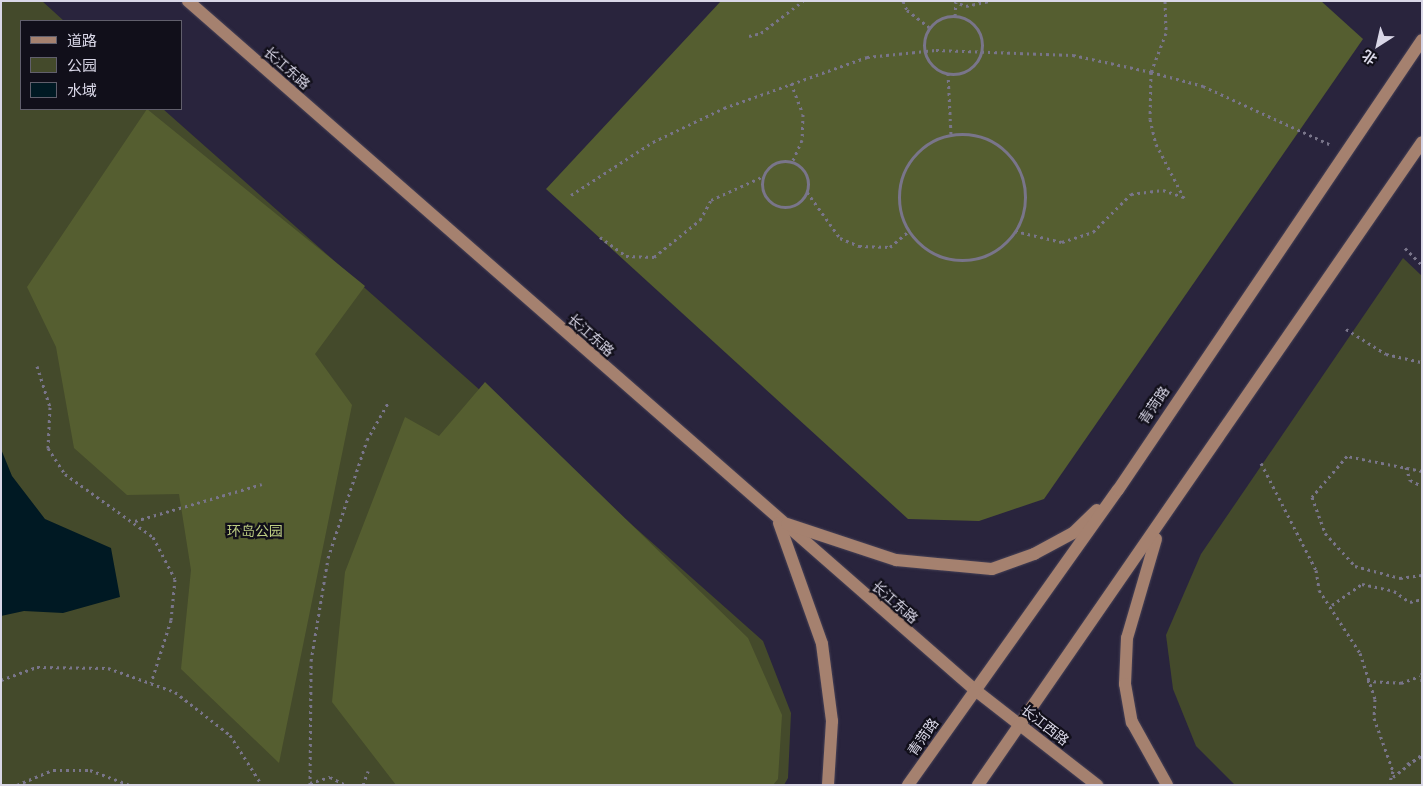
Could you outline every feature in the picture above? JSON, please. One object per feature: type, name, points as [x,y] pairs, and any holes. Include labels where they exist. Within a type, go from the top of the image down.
[{"type":"main road","name":"长江东路","points":[[188,1],[975,690]]},
{"type":"main road","name":"青菏路","points":[[908,785],[1118,490],[1422,40]]},
{"type":"main road","points":[[978,785],[1160,526],[1422,142]]},
{"type":"main road","points":[[779,520],[896,560],[992,569],[1034,554],[1073,532],[1118,490]]},
{"type":"main road","points":[[779,520],[822,644],[832,722],[828,785]]},
{"type":"main road","points":[[1160,526],[1126,638],[1124,684],[1132,722],[1167,785]]},
{"type":"main road","name":"长江西路","points":[[975,690],[1097,785]]},
{"type":"path","points":[[749,36],[761,33],[804,1]]},
{"type":"path","points":[[903,1],[907,10],[929,27]]},
{"type":"path","points":[[955,16],[955,2],[977,6],[989,1]]},
{"type":"path","points":[[1016,231],[1062,242],[1093,232],[1132,194],[1163,190],[1184,198],[1156,144],[1150,119],[1150,72],[1166,33],[1165,1]]},
{"type":"path","points":[[929,27],[955,16]]},
{"type":"path","points":[[929,27],[925,51],[931,64],[948,73],[966,70],[981,50],[978,30],[955,16]]},
{"type":"path","points":[[571,195],[653,142],[791,83],[867,57],[925,51],[981,50],[1073,55],[1150,72],[1203,86],[1343,155]]},
{"type":"path","points":[[948,73],[951,134]]},
{"type":"path","points":[[791,83],[803,114],[802,140],[792,162]]},
{"type":"path","points":[[951,134],[972,134],[992,141],[1016,165],[1025,191],[1016,231],[983,257],[962,260],[923,247],[908,232],[899,205],[903,171],[915,153],[951,134]]},
{"type":"path","points":[[600,237],[626,256],[654,257],[700,220],[711,200],[762,177],[770,165],[792,162],[804,170],[807,192],[840,238],[852,243],[890,247],[908,232]]},
{"type":"path","points":[[762,177],[767,199],[781,207],[797,204],[807,192]]},
{"type":"path","points":[[1405,248],[1422,265]]},
{"type":"path","points":[[1346,329],[1386,354],[1422,362]]},
{"type":"path","points":[[37,366],[50,407],[48,448],[65,474],[135,521],[153,537],[175,579],[171,620],[151,683]]},
{"type":"path","points":[[346,785],[330,777],[310,784],[311,661],[328,558],[367,440],[388,403]]},
{"type":"path","points":[[1422,471],[1406,466],[1347,456],[1312,497],[1325,533],[1355,566],[1400,578],[1422,575]]},
{"type":"path","points":[[1261,463],[1316,570],[1320,590],[1332,606],[1360,653],[1393,771],[1390,785]]},
{"type":"path","points":[[1406,466],[1410,480],[1422,486]]},
{"type":"path","points":[[135,521],[262,484]]},
{"type":"path","points":[[1332,606],[1362,584],[1394,591],[1410,602],[1422,599]]},
{"type":"path","points":[[1,680],[37,667],[108,668],[175,692],[230,735],[262,785]]},
{"type":"path","points":[[1367,681],[1401,683],[1421,674],[1422,684]]},
{"type":"path","points":[[1393,771],[1422,755]]},
{"type":"path","points":[[1390,785],[1400,768]]},
{"type":"path","points":[[17,785],[53,770],[90,770],[130,785]]},
{"type":"path","points":[[363,785],[368,771]]},
{"type":"green space","name":"环岛公园","points":[[1,1],[42,1],[63,20],[20,20],[20,110],[164,110],[763,641],[791,713],[788,778],[784,785],[1,785]]},
{"type":"green space","points":[[721,1],[1321,1],[1363,39],[1044,499],[979,521],[908,519],[546,189]]},
{"type":"green space","points":[[146,110],[365,286],[315,354],[352,405],[279,763],[181,669],[191,570],[179,494],[127,495],[74,448],[56,347],[27,287]]},
{"type":"green space","points":[[1403,258],[1422,276],[1422,785],[1235,785],[1196,746],[1173,689],[1166,635],[1201,554]]},
{"type":"green space","points":[[485,382],[748,638],[782,715],[778,779],[773,785],[396,785],[332,702],[345,572],[405,417],[439,436]]},
{"type":"water","points":[[1,449],[12,476],[45,519],[111,548],[120,597],[63,613],[24,611],[1,616]]}]
